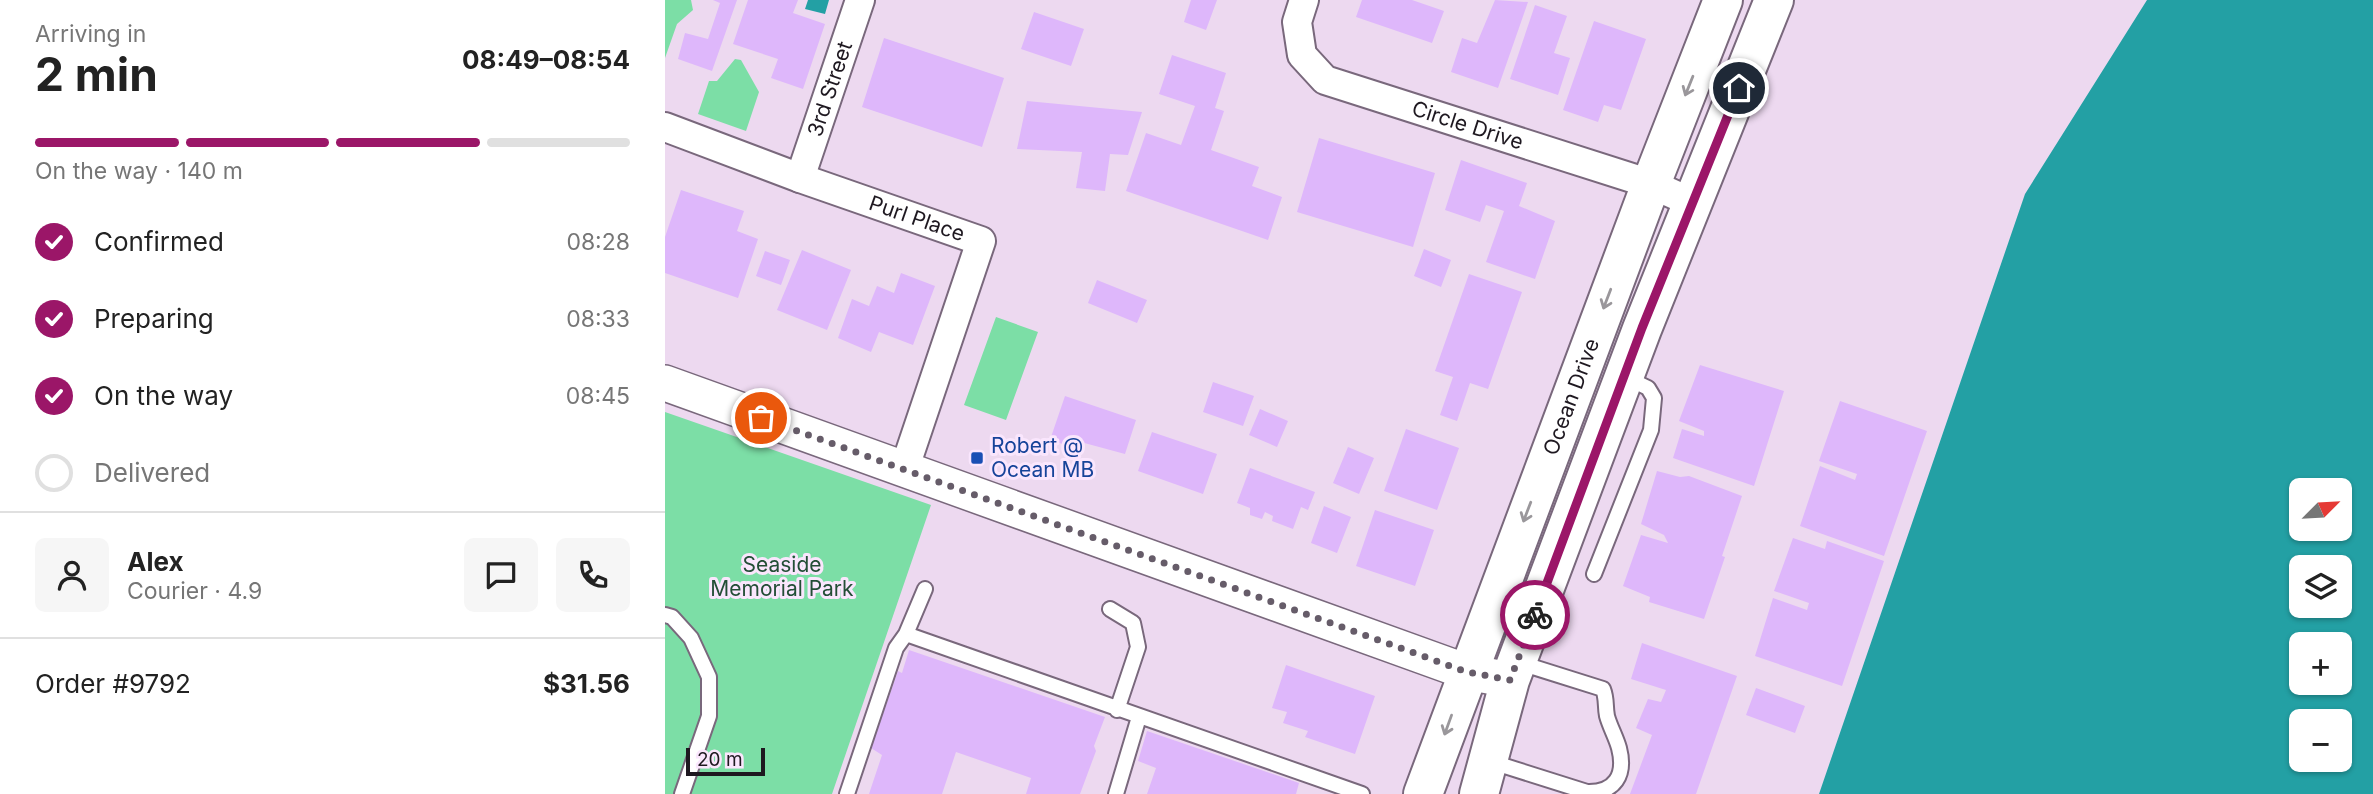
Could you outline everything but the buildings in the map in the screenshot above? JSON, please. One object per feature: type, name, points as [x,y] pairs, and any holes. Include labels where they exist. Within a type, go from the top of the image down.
[{"type":"main road","name":"Ocean Drive","points":[[1423,794],[1651,184],[1723,1]]},
{"type":"main road","points":[[1723,1],[1770,9]]},
{"type":"main road","name":"Ocean Drive","points":[[1483,777],[1514,671],[1624,376],[1770,9]]},
{"type":"main road","points":[[1580,372],[1624,376]]},
{"type":"street","name":"3rd Street","points":[[800,178],[860,0]]},
{"type":"street","name":"Circle Drive","points":[[1304,0],[1297,22],[1302,55],[1325,80],[1651,184],[1693,203]]},
{"type":"street","name":"Purl Place","points":[[665,127],[800,178],[981,241],[904,470]]},
{"type":"street","points":[[665,383],[1467,672],[1514,671]]},
{"type":"lane","points":[[1594,574],[1651,429],[1654,398],[1648,388],[1624,376]]},
{"type":"lane","points":[[847,794],[896,648],[906,634],[925,589]]},
{"type":"lane","points":[[1110,609],[1133,623],[1138,647],[1117,710]]},
{"type":"lane","points":[[665,615],[672,617],[691,638],[709,677],[709,716],[681,794]]},
{"type":"lane","points":[[906,634],[1139,718],[1363,794]]},
{"type":"lane","points":[[1483,777],[1601,793],[1615,784],[1622,765],[1619,748],[1607,716],[1607,697],[1603,689],[1514,671]]},
{"type":"lane","points":[[1116,794],[1139,718]]},
{"type":"green space","points":[[665,0],[691,0],[693,10],[677,24],[665,58]]},
{"type":"green space","points":[[735,59],[741,60],[759,92],[746,131],[698,114],[709,81],[717,81]]},
{"type":"green space","points":[[996,317],[1038,332],[1006,420],[964,405]]},
{"type":"green space","name":"Seaside Memorial Park","points":[[665,412],[931,505],[832,794],[665,794]]},
{"type":"shaded area","points":[[808,0],[829,0],[825,14],[805,9]]},
{"type":"shaded area","points":[[2147,0],[2373,0],[2373,794],[1819,794],[2025,194]]},
{"type":"way so far","points":[[761,418],[1467,672],[1510,680],[1535,615]]},
{"type":"place","name":"Robert @ Ocean MB","points":[[977,458]]},
{"type":"route","points":[[1535,615],[1642,328],[1739,88]]}]
